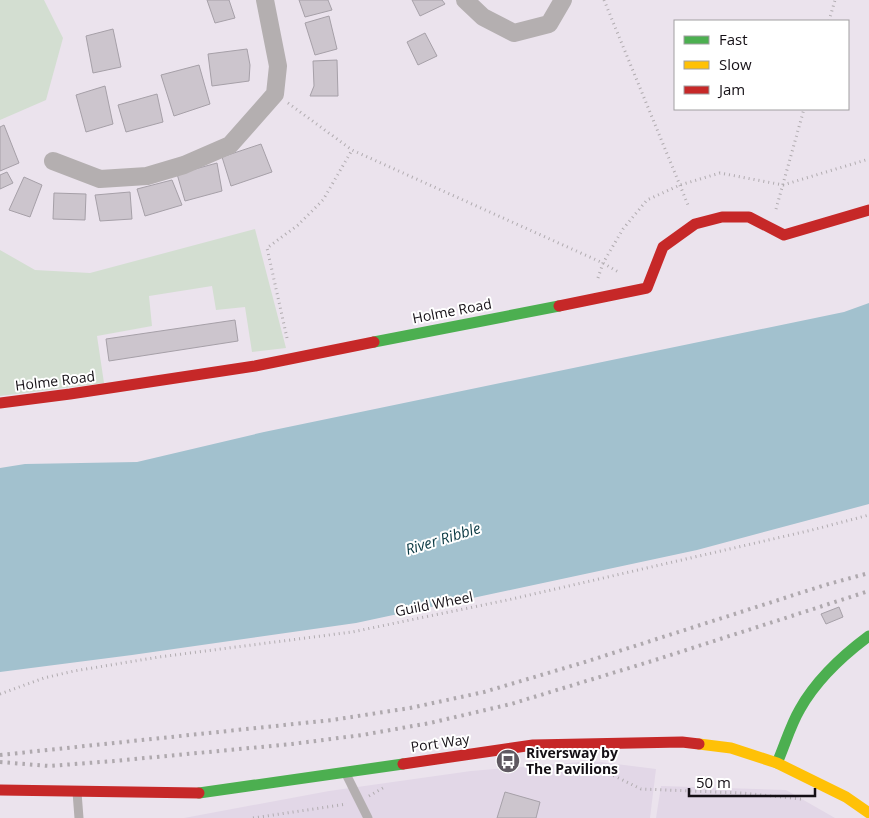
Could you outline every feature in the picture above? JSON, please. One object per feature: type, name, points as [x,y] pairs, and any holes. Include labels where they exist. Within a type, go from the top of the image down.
[{"type":"street","points":[[53,161],[100,179],[146,176],[184,165],[230,145],[275,94],[278,66],[265,0]]},
{"type":"street","points":[[464,0],[483,17],[514,33],[549,24],[563,0]]},
{"type":"street","points":[[647,288],[663,247],[695,224],[722,217],[749,217],[784,235],[869,210]]},
{"type":"street","name":"Holme Road","points":[[0,403],[255,366],[647,288]]},
{"type":"street","points":[[777,763],[799,709],[813,689],[829,670],[869,636]]},
{"type":"street","name":"Port Way","points":[[0,790],[197,793],[534,744],[682,742],[730,748],[777,763],[846,797],[869,814]]},
{"type":"lane","points":[[344,771],[368,818]]},
{"type":"lane","points":[[77,791],[79,818]]},
{"type":"path","points":[[604,0],[695,224]]},
{"type":"path","points":[[829,20],[835,0]]},
{"type":"path","points":[[783,185],[804,110]]},
{"type":"path","points":[[305,115],[352,150],[603,263],[647,288]]},
{"type":"path","points":[[291,358],[267,248],[298,225],[324,200],[352,150]]},
{"type":"path","points":[[592,300],[603,263],[623,229],[647,200],[680,186],[720,173],[783,185],[869,159]]},
{"type":"path","name":"Guild Wheel","points":[[0,694],[44,678],[74,671],[159,657],[352,632],[512,600],[869,515]]},
{"type":"path","points":[[566,765],[602,770],[641,789],[742,793],[810,800]]},
{"type":"path","points":[[254,818],[359,802],[385,787]]},
{"type":"shaded area","points":[[0,0],[44,0],[63,38],[46,100],[0,120]]},
{"type":"shaded area","points":[[255,229],[286,348],[252,352],[245,307],[216,310],[212,286],[149,296],[152,326],[97,336],[104,383],[0,396],[0,250],[35,270],[90,273]]},
{"type":"shaded area","points":[[592,761],[656,769],[650,818],[184,818],[329,791],[471,771]]},
{"type":"shaded area","points":[[661,786],[786,790],[835,818],[656,818]]},
{"type":"water","name":"River Ribble","points":[[869,303],[869,504],[697,550],[356,623],[0,672],[0,468],[25,464],[137,462],[264,432],[844,312]]},
{"type":"building","points":[[207,0],[229,0],[235,18],[215,23]]},
{"type":"building","points":[[299,0],[328,0],[332,10],[305,17]]},
{"type":"building","points":[[412,0],[442,0],[445,4],[420,16]]},
{"type":"building","points":[[329,16],[337,49],[315,55],[305,23]]},
{"type":"building","points":[[113,29],[121,67],[93,73],[86,36]]},
{"type":"building","points":[[425,33],[437,56],[418,65],[407,42]]},
{"type":"building","points":[[247,49],[250,65],[249,81],[212,86],[208,54]]},
{"type":"building","points":[[337,60],[338,96],[310,96],[314,86],[313,61]]},
{"type":"building","points":[[199,65],[210,104],[174,116],[161,75]]},
{"type":"building","points":[[105,86],[113,124],[86,132],[76,95]]},
{"type":"building","points":[[157,94],[163,122],[126,132],[118,105]]},
{"type":"building","points":[[4,125],[19,163],[0,171],[0,127]]},
{"type":"building","points":[[261,144],[272,172],[231,186],[222,157]]},
{"type":"building","points":[[217,163],[222,191],[185,201],[177,174]]},
{"type":"building","points":[[7,172],[13,183],[0,189],[0,175]]},
{"type":"building","points":[[24,177],[42,185],[30,217],[9,210]]},
{"type":"building","points":[[172,180],[182,205],[145,216],[137,189]]},
{"type":"building","points":[[130,192],[132,219],[100,221],[95,195]]},
{"type":"building","points":[[54,193],[86,194],[85,220],[53,219]]},
{"type":"building","points":[[235,320],[238,341],[109,361],[106,339]]},
{"type":"building","points":[[839,607],[843,617],[826,624],[821,614]]},
{"type":"building","points":[[505,792],[540,802],[536,818],[497,818]]},
{"type":"railway","points":[[0,755],[332,720],[410,708],[484,692],[585,662],[825,585],[869,573]]},
{"type":"railway","points":[[0,762],[49,766],[114,761],[292,744],[362,735],[430,723],[511,704],[869,591]]},
{"type":"traffic: fast","points":[[374,342],[559,306]]},
{"type":"traffic: fast","points":[[777,763],[796,715],[814,688],[840,660],[869,636]]},
{"type":"traffic: fast","points":[[199,793],[403,764]]},
{"type":"traffic: slow","points":[[699,744],[731,748],[777,763],[846,797],[869,813]]},
{"type":"traffic: jam","points":[[559,306],[647,288],[663,247],[695,224],[722,217],[749,217],[784,235],[869,210]]},
{"type":"traffic: jam","points":[[0,403],[255,366],[374,342]]},
{"type":"traffic: jam","points":[[403,764],[533,745],[682,742],[699,744]]},
{"type":"traffic: jam","points":[[0,790],[199,793]]},
{"type":"place","name":"Riversway by The Pavilions","points":[[508,761]]}]
